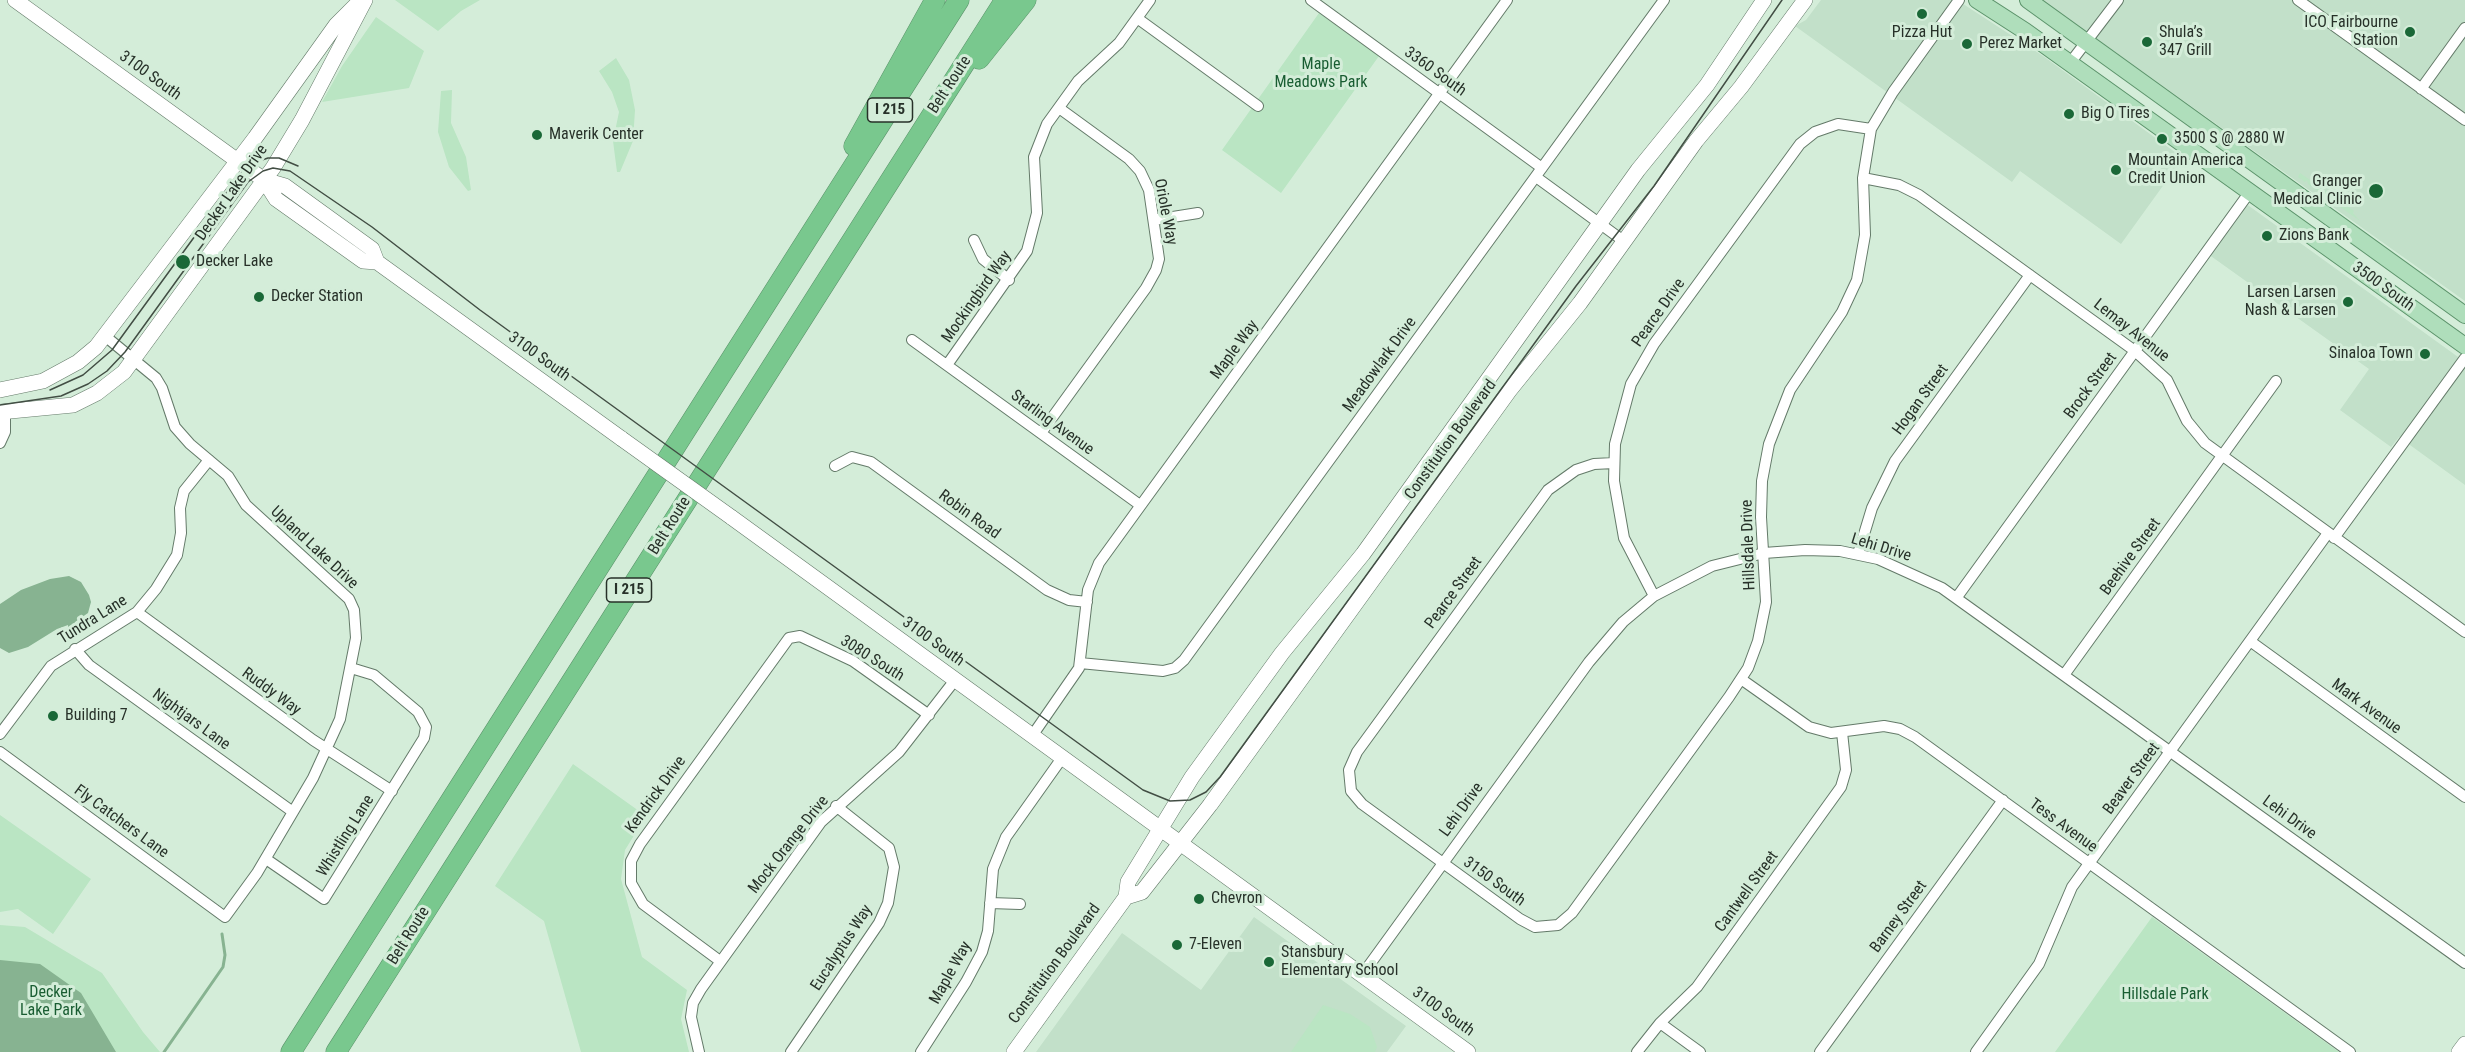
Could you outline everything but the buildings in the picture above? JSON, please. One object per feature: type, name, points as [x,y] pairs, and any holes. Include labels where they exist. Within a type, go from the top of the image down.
[{"type":"highway","points":[[821,219],[871,114],[935,0]]},
{"type":"highway","name":"I 215","points":[[291,1052],[960,0]]},
{"type":"highway","name":"Belt Route","points":[[336,1052],[1005,0]]},
{"type":"highway","points":[[922,128],[1026,0]]},
{"type":"main road","name":"3100 South","points":[[15,0],[264,180],[285,186],[361,241],[372,249],[377,262],[1032,735],[1464,1051]]},
{"type":"main road","name":"Decker Lake Drive","points":[[0,390],[43,381],[89,354],[237,161],[336,25],[364,0]]},
{"type":"main road","name":"Decker Lake Drive","points":[[3,412],[59,408],[79,402],[108,386],[135,359],[264,180],[302,120],[364,0]]},
{"type":"main road","name":"Constitution Boulevard","points":[[1014,1052],[1126,897],[1128,882],[1192,777],[1275,662],[1358,561],[1638,170],[1707,85],[1764,0]]},
{"type":"main road","name":"Constitution Boulevard","points":[[1126,897],[1142,892],[1210,805],[1509,391],[1566,322],[1695,141],[1741,87],[1804,0]]},
{"type":"main road","name":"3500 South","points":[[1977,0],[2070,63],[2465,346]]},
{"type":"main road","name":"3500 South","points":[[2028,0],[2465,315]]},
{"type":"main road","points":[[2384,288],[2416,301],[2465,334]]},
{"type":"main road","points":[[2459,1052],[2465,1044]]},
{"type":"street","name":"Mockingbird Way","points":[[947,365],[1020,264],[1033,238],[1037,213],[1034,158],[1042,135],[1078,81],[1119,43],[1150,0]]},
{"type":"street","name":"3360 South","points":[[1311,0],[1439,93],[1624,242]]},
{"type":"street","name":"Maple Way","points":[[1032,735],[1073,678],[1080,663],[1087,602],[1095,572],[1140,505],[1507,0]]},
{"type":"street","name":"Meadowlark Drive","points":[[1080,663],[1162,671],[1175,668],[1184,660],[1664,0]]},
{"type":"street","name":"Hillsdale Drive","points":[[1552,927],[1563,922],[1576,908],[1741,680],[1758,641],[1764,616],[1767,586],[1762,481],[1769,444],[1790,390],[1842,312],[1857,280],[1865,236],[1863,178],[1871,129],[1889,98],[1959,0]]},
{"type":"street","points":[[2070,63],[2118,0]]},
{"type":"street","points":[[2298,0],[2465,120]]},
{"type":"street","points":[[1137,18],[1258,106]]},
{"type":"street","points":[[2421,89],[2465,27]]},
{"type":"street","name":"Oriole Way","points":[[1041,434],[1152,279],[1159,259],[1147,183],[1135,164],[1059,108]]},
{"type":"street","name":"Pearce Drive","points":[[1654,596],[1624,538],[1617,500],[1614,463],[1624,404],[1642,363],[1794,151],[1807,137],[1831,125],[1846,123],[1871,129]]},
{"type":"street","name":"Lemay Avenue","points":[[1863,178],[1889,182],[1909,190],[2135,351],[2160,371],[2192,429],[2222,456],[2465,632]]},
{"type":"street","name":"Brock Street","points":[[1957,597],[2249,193]]},
{"type":"street","points":[[1154,220],[1198,213]]},
{"type":"street","points":[[974,240],[983,259],[1009,280]]},
{"type":"street","name":"Hogan Street","points":[[1858,554],[1872,508],[1895,461],[2030,275]]},
{"type":"street","name":"Upland Lake Drive","points":[[105,336],[135,359],[162,388],[170,416],[182,436],[228,476],[246,505],[349,599],[357,626],[351,668],[338,727],[328,750],[266,859],[225,917]]},
{"type":"street","name":"Starling Avenue","points":[[912,340],[1140,505]]},
{"type":"street","name":"Beaver Street","points":[[1976,1052],[2039,964],[2066,897],[2089,863],[2250,641],[2465,358]]},
{"type":"street","name":"Beehive Street","points":[[2064,675],[2276,381]]},
{"type":"street","points":[[0,443],[5,432],[3,412]]},
{"type":"street","name":"Robin Road","points":[[835,466],[852,458],[871,462],[1047,590],[1069,600],[1087,602]]},
{"type":"street","name":"Tundra Lane","points":[[0,734],[51,666],[137,612],[173,563],[180,545],[181,500],[190,483],[209,460]]},
{"type":"street","name":"Pearce Street","points":[[1348,776],[1357,752],[1548,490],[1576,470],[1594,464],[1614,463]]},
{"type":"street","name":"Lehi Drive","points":[[1362,975],[1599,648],[1623,622],[1654,596],[1712,566],[1764,553],[1821,550],[1858,554],[1911,572],[1957,597],[2465,963]]},
{"type":"street","name":"Ruddy Way","points":[[137,612],[328,750],[392,791]]},
{"type":"street","name":"3080 South","points":[[794,635],[853,661],[929,715]]},
{"type":"street","name":"Kendrick Drive","points":[[720,961],[643,904],[631,883],[631,861],[637,848],[675,795],[789,638],[794,635]]},
{"type":"street","name":"Mark Avenue","points":[[2250,641],[2465,797]]},
{"type":"street","name":"Nightjars Lane","points":[[75,649],[89,665],[293,812]]},
{"type":"street","name":"Whistling Lane","points":[[266,859],[324,899],[422,742],[426,727],[418,712],[378,678],[351,668]]},
{"type":"street","name":"Mock Orange Drive","points":[[699,1052],[691,1023],[692,1010],[701,989],[720,961],[836,806],[899,752],[955,680]]},
{"type":"street","name":"Tess Avenue","points":[[1741,680],[1809,727],[1831,733],[1876,726],[1900,729],[1915,737],[2350,1052]]},
{"type":"street","name":"Cantwell Street","points":[[1637,1052],[1660,1023],[1697,987],[1841,787],[1846,770],[1842,732]]},
{"type":"street","name":"Fly Catchers Lane","points":[[0,752],[225,917]]},
{"type":"street","name":"Maple Way","points":[[921,1052],[978,963],[988,931],[993,869],[1006,837],[1062,758]]},
{"type":"street","name":"3150 South","points":[[1348,776],[1351,791],[1362,804],[1527,923],[1552,927]]},
{"type":"street","name":"Barney Street","points":[[1820,1052],[2002,800]]},
{"type":"street","name":"Eucalyptus Way","points":[[791,1052],[879,923],[888,903],[894,867],[889,848],[836,806]]},
{"type":"street","points":[[990,903],[1020,904]]},
{"type":"street","points":[[1660,1023],[1700,1052]]},
{"type":"shaded area","points":[[1821,0],[1957,0],[2043,56],[2183,158],[2121,244],[2020,171],[2012,182],[1795,26],[1806,20]]},
{"type":"shaded area","points":[[2042,0],[2465,0],[2465,301]]},
{"type":"shaded area","points":[[2238,198],[2465,362],[2465,485],[2399,437],[2391,447],[2340,410],[2369,369],[2201,249]]},
{"type":"shaded area","points":[[69,576],[81,582],[89,595],[91,602],[88,613],[75,622],[71,629],[68,629],[68,625],[57,629],[28,647],[9,653],[0,648],[0,604],[21,590],[50,579]]},
{"type":"shaded area","name":"Stansbury Elementary School","points":[[1254,917],[1406,1026],[1387,1052],[1036,1052],[1122,933],[1201,990]]},
{"type":"shaded area","points":[[0,960],[40,964],[81,993],[116,1052],[0,1052]]},
{"type":"green space","points":[[395,0],[480,0],[461,11],[438,31]]},
{"type":"green space","name":"Maple Meadows Park","points":[[1319,13],[1379,56],[1281,193],[1222,150]]},
{"type":"green space","points":[[376,17],[424,51],[409,88],[322,102],[342,66]]},
{"type":"green space","points":[[616,58],[629,80],[635,110],[633,141],[620,172],[617,172],[613,141],[619,112],[612,92],[599,71]]},
{"type":"green space","points":[[452,90],[451,123],[466,157],[471,190],[468,191],[449,167],[438,132],[441,91]]},
{"type":"green space","points":[[2300,173],[2354,211],[2353,213],[2360,221],[2308,184],[2307,180],[2305,182],[2298,177]]},
{"type":"green space","points":[[573,764],[646,816],[625,850],[621,879],[642,957],[687,990],[681,1019],[689,1052],[581,1052],[544,921],[495,886]]},
{"type":"green space","points":[[0,815],[91,879],[53,934],[18,909],[0,912]]},
{"type":"green space","name":"Hillsdale Park","points":[[2152,917],[2177,935],[2339,1052],[2055,1052]]},
{"type":"green space","name":"Decker Lake Park","points":[[0,925],[25,927],[102,973],[143,1032],[160,1052],[0,1052]]},
{"type":"green space","points":[[1323,1005],[1350,1014],[1370,1027],[1377,1047],[1375,1052],[1291,1052]]},
{"type":"waterway","points":[[164,1052],[223,967],[225,955],[222,934]]},
{"type":"tram line","points":[[0,405],[61,396],[88,384],[107,371],[125,352],[248,182],[263,171],[273,168],[290,171],[372,227],[480,310],[1143,790],[1170,801],[1190,800],[1206,792],[1220,777],[1576,286],[1654,186],[1782,0]]},
{"type":"tram line","points":[[50,390],[83,375],[112,350],[243,170],[253,163],[268,158],[279,158],[298,166]]},
{"type":"place","name":"Pizza Hut","points":[[1922,14]]},
{"type":"place","name":"ICO Fairbourne Station","points":[[2410,32]]},
{"type":"place","name":"Shula’s 347 Grill","points":[[2147,42]]},
{"type":"place","name":"Perez Market","points":[[1967,44]]},
{"type":"place","name":"Big O Tires","points":[[2069,114]]},
{"type":"place","name":"Maverik Center","points":[[537,135]]},
{"type":"place","name":"3500 S @ 2880 W","points":[[2162,139]]},
{"type":"place","name":"Mountain America Credit Union","points":[[2116,170]]},
{"type":"place","name":"Granger Medical Clinic","points":[[2376,191]]},
{"type":"place","name":"Zions Bank","points":[[2267,236]]},
{"type":"place","name":"Decker Lake","points":[[183,262]]},
{"type":"place","name":"Decker Station","points":[[259,297]]},
{"type":"place","name":"Larsen Larsen Nash & Larsen","points":[[2348,302]]},
{"type":"place","name":"Sinaloa Town","points":[[2425,354]]},
{"type":"place","name":"Building 7","points":[[53,716]]},
{"type":"place","name":"Chevron","points":[[1199,899]]},
{"type":"place","name":"7-Eleven","points":[[1177,945]]},
{"type":"place","name":"Stansbury Elementary School","points":[[1269,962]]}]
